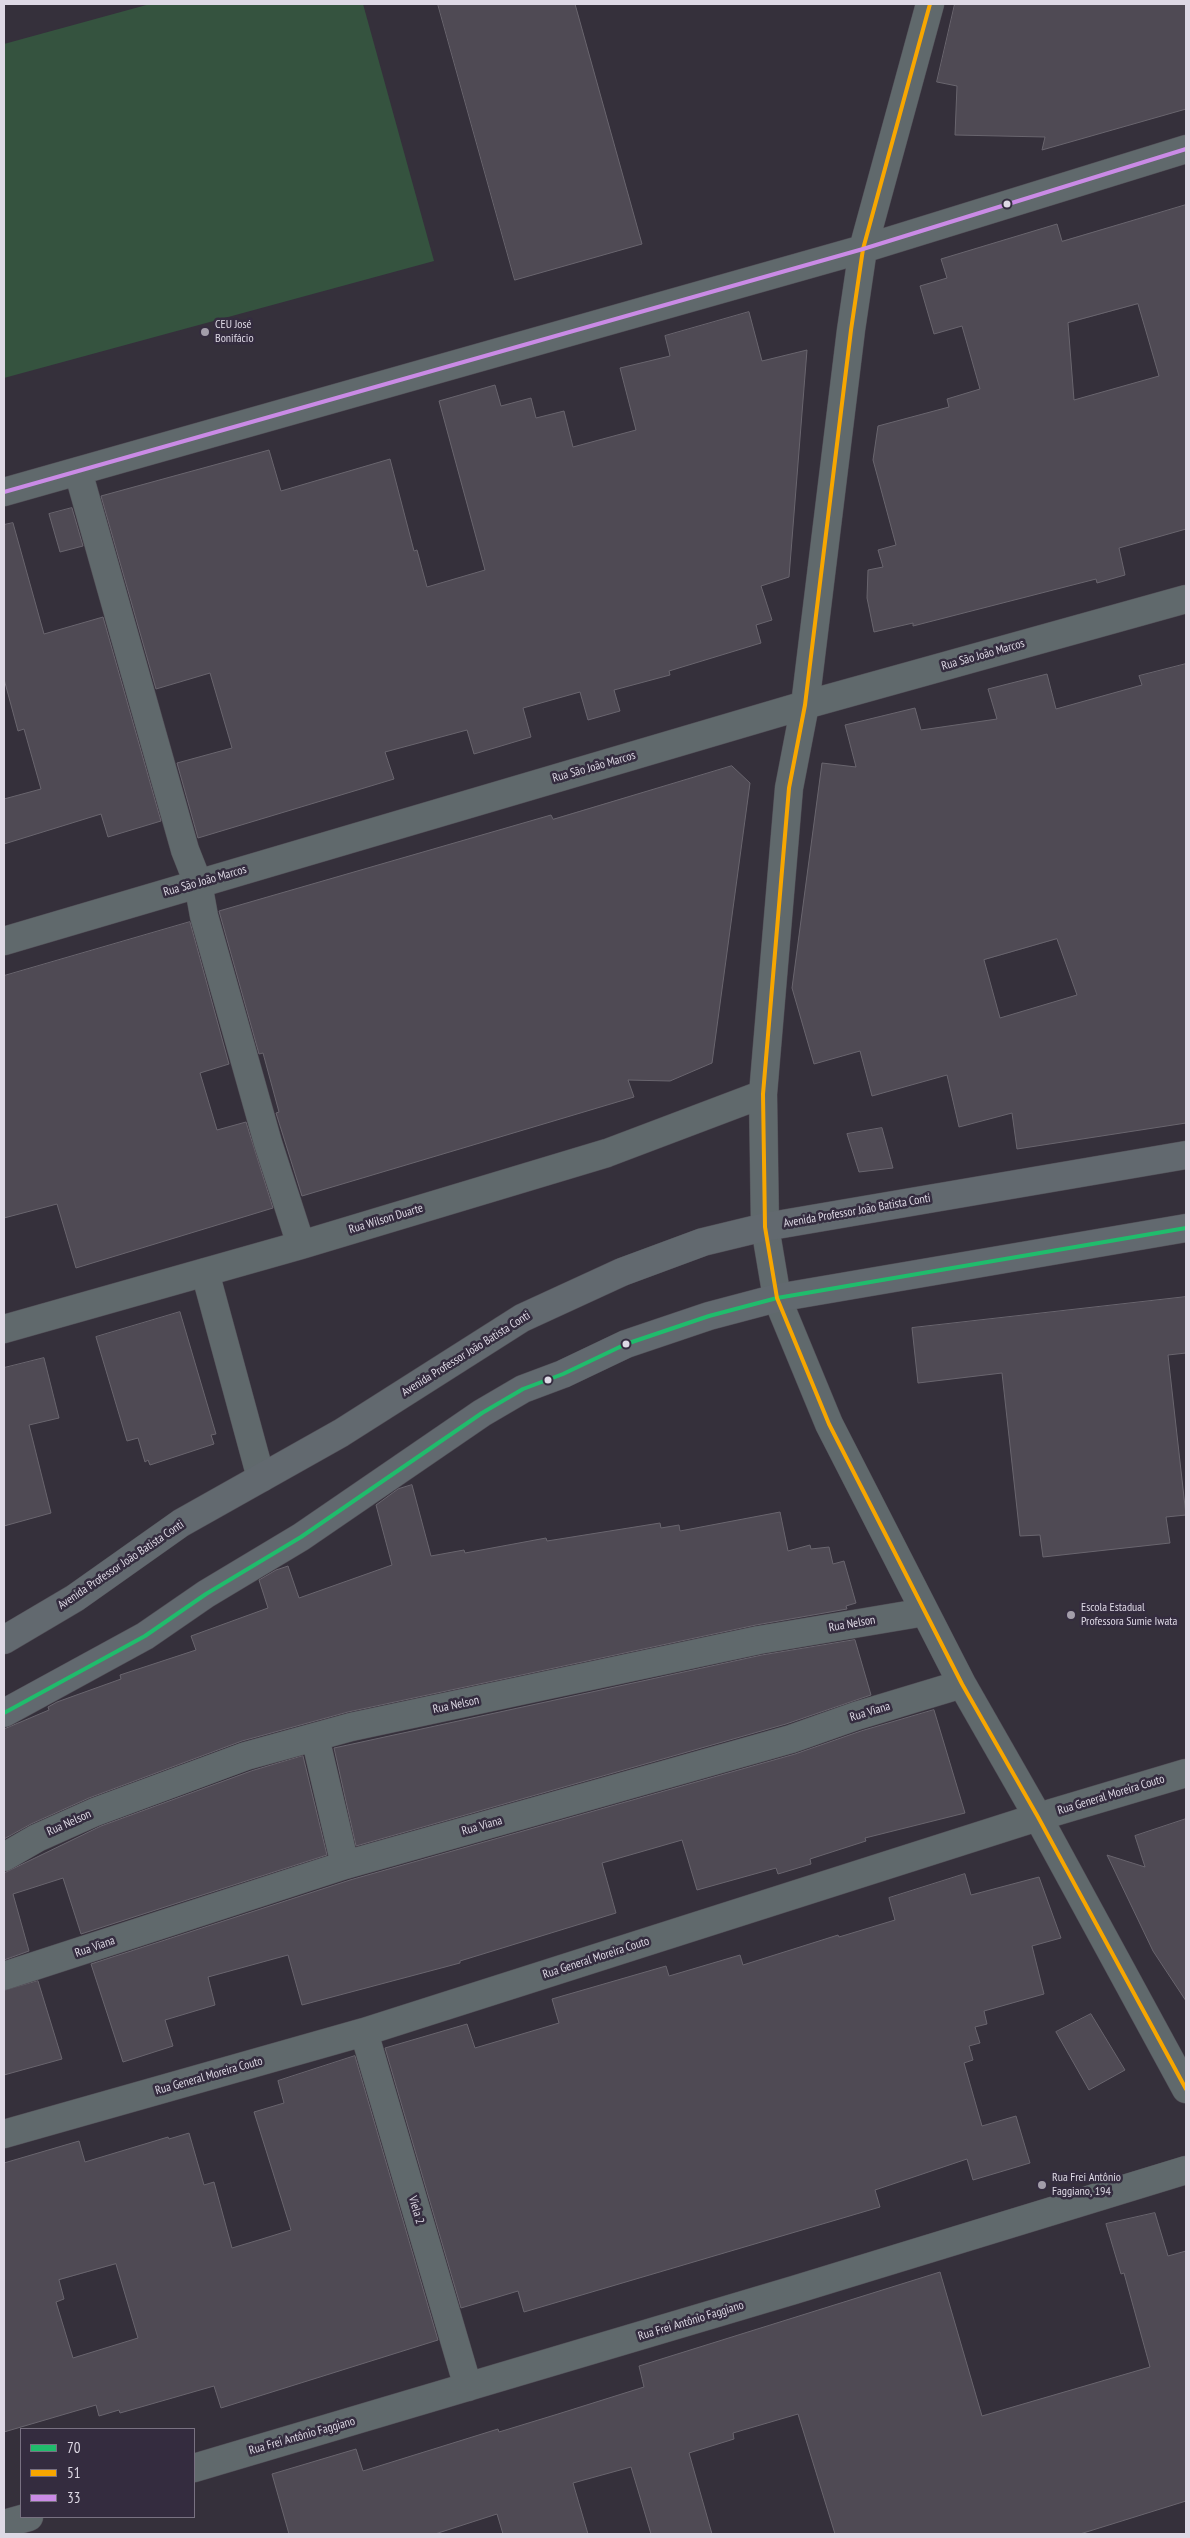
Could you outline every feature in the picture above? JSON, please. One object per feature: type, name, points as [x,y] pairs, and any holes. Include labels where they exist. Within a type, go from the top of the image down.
[{"type":"main road","name":"Avenida Professor João Batista Conti","points":[[4,1640],[75,1598],[181,1523],[341,1433],[522,1318],[622,1272],[703,1242],[765,1227],[1186,1155]]},
{"type":"main road","points":[[4,1714],[144,1636],[206,1594],[301,1537],[482,1413],[523,1389],[563,1374],[626,1344],[710,1316],[777,1298],[1186,1228]]},
{"type":"street","points":[[930,4],[863,249],[851,330],[804,705],[789,788],[763,1094],[765,1227],[777,1298],[829,1424],[962,1684],[1038,1817],[1186,2089]]},
{"type":"street","points":[[4,492],[863,249],[1186,149]]},
{"type":"street","points":[[78,471],[184,850],[198,883],[204,916],[268,1144],[301,1245]]},
{"type":"street","name":"Rua São João Marcos","points":[[4,941],[804,705],[1186,599]]},
{"type":"street","name":"Rua Wilson Duarte","points":[[4,1329],[301,1245],[607,1153],[763,1094]]},
{"type":"street","points":[[205,1272],[262,1478]]},
{"type":"street","name":"Rua Nelson","points":[[4,1857],[37,1838],[95,1812],[246,1756],[351,1727],[749,1642],[925,1612]]},
{"type":"street","name":"Rua Viana","points":[[4,1976],[345,1864],[791,1739],[856,1716],[962,1684]]},
{"type":"street","points":[[315,1737],[345,1864]]},
{"type":"street","name":"Rua General Moreira Couto","points":[[4,2134],[364,2032],[1038,1817],[1186,1773]]},
{"type":"street","name":"Viela 2","points":[[364,2032],[468,2387]]},
{"type":"street","name":"Rua Frei Antônio Faggiano","points":[[195,2468],[1186,2170]]},
{"type":"street","points":[[4,2524],[25,2518]]},
{"type":"green space","points":[[150,4],[363,4],[434,261],[4,378],[4,44]]},
{"type":"building","points":[[438,4],[575,4],[642,244],[515,280]]},
{"type":"building","points":[[955,4],[1186,4],[1186,109],[1042,150],[1045,137],[955,135],[957,86],[937,82]]},
{"type":"building","points":[[1186,205],[1186,529],[1119,548],[1125,575],[1097,583],[1096,579],[913,626],[913,623],[874,632],[867,598],[868,570],[883,567],[878,550],[896,545],[873,460],[878,426],[949,407],[947,399],[980,389],[962,326],[934,334],[920,286],[947,278],[941,259],[1057,224],[1062,241]],"holes":[[[1138,304],[1159,376],[1074,400],[1068,323]]]},
{"type":"building","points":[[749,312],[762,361],[807,350],[789,577],[761,586],[772,620],[756,625],[761,643],[669,671],[670,675],[614,690],[620,711],[588,720],[580,692],[523,708],[531,737],[474,754],[467,730],[385,752],[394,779],[198,838],[177,763],[232,748],[210,673],[156,689],[101,496],[269,450],[281,491],[390,459],[414,551],[417,550],[427,587],[485,570],[439,401],[495,385],[501,406],[531,398],[536,418],[564,411],[573,447],[636,430],[620,368],[670,356],[665,336]]},
{"type":"building","points":[[72,508],[83,546],[60,552],[49,514]]},
{"type":"building","points":[[13,523],[44,634],[103,617],[161,821],[108,837],[101,814],[4,844],[4,799],[41,789],[24,729],[18,731],[4,679],[4,525]]},
{"type":"building","points":[[1186,664],[1186,1123],[1017,1149],[1012,1113],[959,1127],[947,1075],[872,1096],[860,1051],[814,1064],[792,988],[822,763],[856,767],[845,725],[915,708],[921,730],[997,719],[988,689],[1047,674],[1056,709],[1142,685],[1139,676]],"holes":[[[1057,939],[1077,995],[1000,1018],[984,960]]]},
{"type":"building","points":[[732,766],[750,783],[712,1063],[670,1081],[628,1080],[634,1097],[302,1196],[276,1113],[279,1112],[263,1053],[259,1054],[219,911],[551,815],[553,819]]},
{"type":"building","points":[[190,922],[229,1064],[200,1073],[217,1130],[246,1122],[273,1208],[76,1268],[57,1204],[4,1218],[4,976]]},
{"type":"building","points":[[882,1128],[893,1168],[859,1172],[847,1134]]},
{"type":"building","points":[[1186,1297],[1186,1353],[1168,1355],[1186,1515],[1166,1517],[1170,1543],[1043,1557],[1040,1535],[1020,1536],[1002,1373],[918,1383],[912,1328]]},
{"type":"building","points":[[180,1312],[216,1434],[211,1435],[214,1444],[150,1465],[148,1460],[145,1462],[138,1438],[127,1441],[96,1337]]},
{"type":"building","points":[[44,1358],[59,1418],[29,1425],[51,1513],[4,1526],[4,1368]]},
{"type":"building","points":[[412,1485],[431,1556],[464,1550],[465,1553],[546,1538],[547,1541],[660,1523],[661,1528],[679,1525],[680,1531],[780,1512],[788,1551],[810,1545],[811,1549],[829,1547],[833,1564],[844,1561],[856,1603],[846,1606],[847,1609],[756,1625],[348,1712],[242,1741],[89,1798],[31,1824],[4,1839],[4,1729],[49,1710],[48,1707],[57,1702],[121,1679],[120,1675],[196,1650],[191,1636],[268,1608],[259,1580],[276,1570],[288,1566],[299,1598],[392,1565],[376,1505],[398,1489]]},
{"type":"building","points":[[855,1640],[871,1695],[786,1724],[356,1846],[334,1748],[762,1655]]},
{"type":"building","points":[[934,1710],[965,1813],[865,1838],[866,1841],[810,1859],[811,1864],[778,1874],[776,1868],[697,1890],[682,1840],[602,1863],[616,1913],[460,1961],[460,1963],[302,2005],[288,1955],[208,1977],[215,2005],[165,2020],[173,2046],[123,2062],[91,1964],[350,1880],[795,1754],[861,1731]]},
{"type":"building","points":[[303,1756],[327,1855],[81,1934],[63,1878],[13,1894],[29,1951],[4,1960],[4,1873],[101,1826],[251,1771]]},
{"type":"building","points":[[1186,1819],[1186,2001],[1153,1951],[1107,1855],[1145,1867],[1135,1836]]},
{"type":"building","points":[[965,1874],[971,1895],[1039,1877],[1061,1938],[1032,1946],[1044,1994],[984,2011],[987,2024],[975,2027],[980,2043],[969,2046],[973,2060],[964,2063],[982,2126],[1016,2116],[1030,2163],[973,2180],[967,2159],[875,2190],[880,2207],[524,2312],[518,2291],[461,2308],[385,2048],[467,2024],[475,2048],[559,2023],[552,1999],[666,1966],[669,1976],[740,1955],[743,1965],[838,1935],[839,1937],[895,1920],[889,1898]]},
{"type":"building","points":[[38,1981],[62,2059],[4,2075],[4,1991]]},
{"type":"building","points":[[1091,2014],[1125,2070],[1089,2090],[1056,2032]]},
{"type":"building","points":[[355,2056],[438,2340],[221,2408],[214,2386],[120,2413],[119,2410],[99,2416],[96,2405],[4,2432],[4,2163],[79,2141],[85,2162],[168,2137],[169,2139],[189,2133],[204,2185],[214,2182],[232,2248],[291,2230],[254,2112],[284,2103],[278,2081]],"holes":[[[116,2264],[138,2338],[73,2358],[56,2302],[64,2299],[59,2280]]]},
{"type":"building","points":[[1155,2213],[1168,2256],[1186,2251],[1186,2501],[1080,2534],[835,2534],[798,2414],[733,2433],[734,2439],[689,2453],[712,2534],[651,2534],[631,2467],[573,2483],[588,2534],[503,2534],[497,2514],[435,2534],[289,2534],[272,2474],[356,2449],[363,2471],[498,2429],[499,2432],[644,2387],[639,2366],[940,2272],[982,2416],[1150,2367],[1124,2273],[1121,2274],[1106,2224]]},
{"type":"transit line","name":"51","points":[[930,4],[863,249],[851,330],[805,705],[789,788],[763,1094],[765,1227],[777,1298],[829,1424],[962,1684],[1038,1817],[1186,2089]]},
{"type":"transit line","name":"33","points":[[4,492],[863,249],[1186,149]]},
{"type":"transit line","name":"70","points":[[4,1713],[145,1636],[206,1594],[301,1537],[482,1413],[523,1389],[563,1374],[626,1344],[709,1316],[777,1298],[1186,1228]]},
{"type":"place","name":"CEU José Bonifácio","points":[[205,332]]},
{"type":"place","name":"Escola Estadual Professora Sumie Iwata","points":[[1071,1615]]},
{"type":"place","name":"Rua Frei Antônio Faggiano, 194","points":[[1042,2185]]}]
